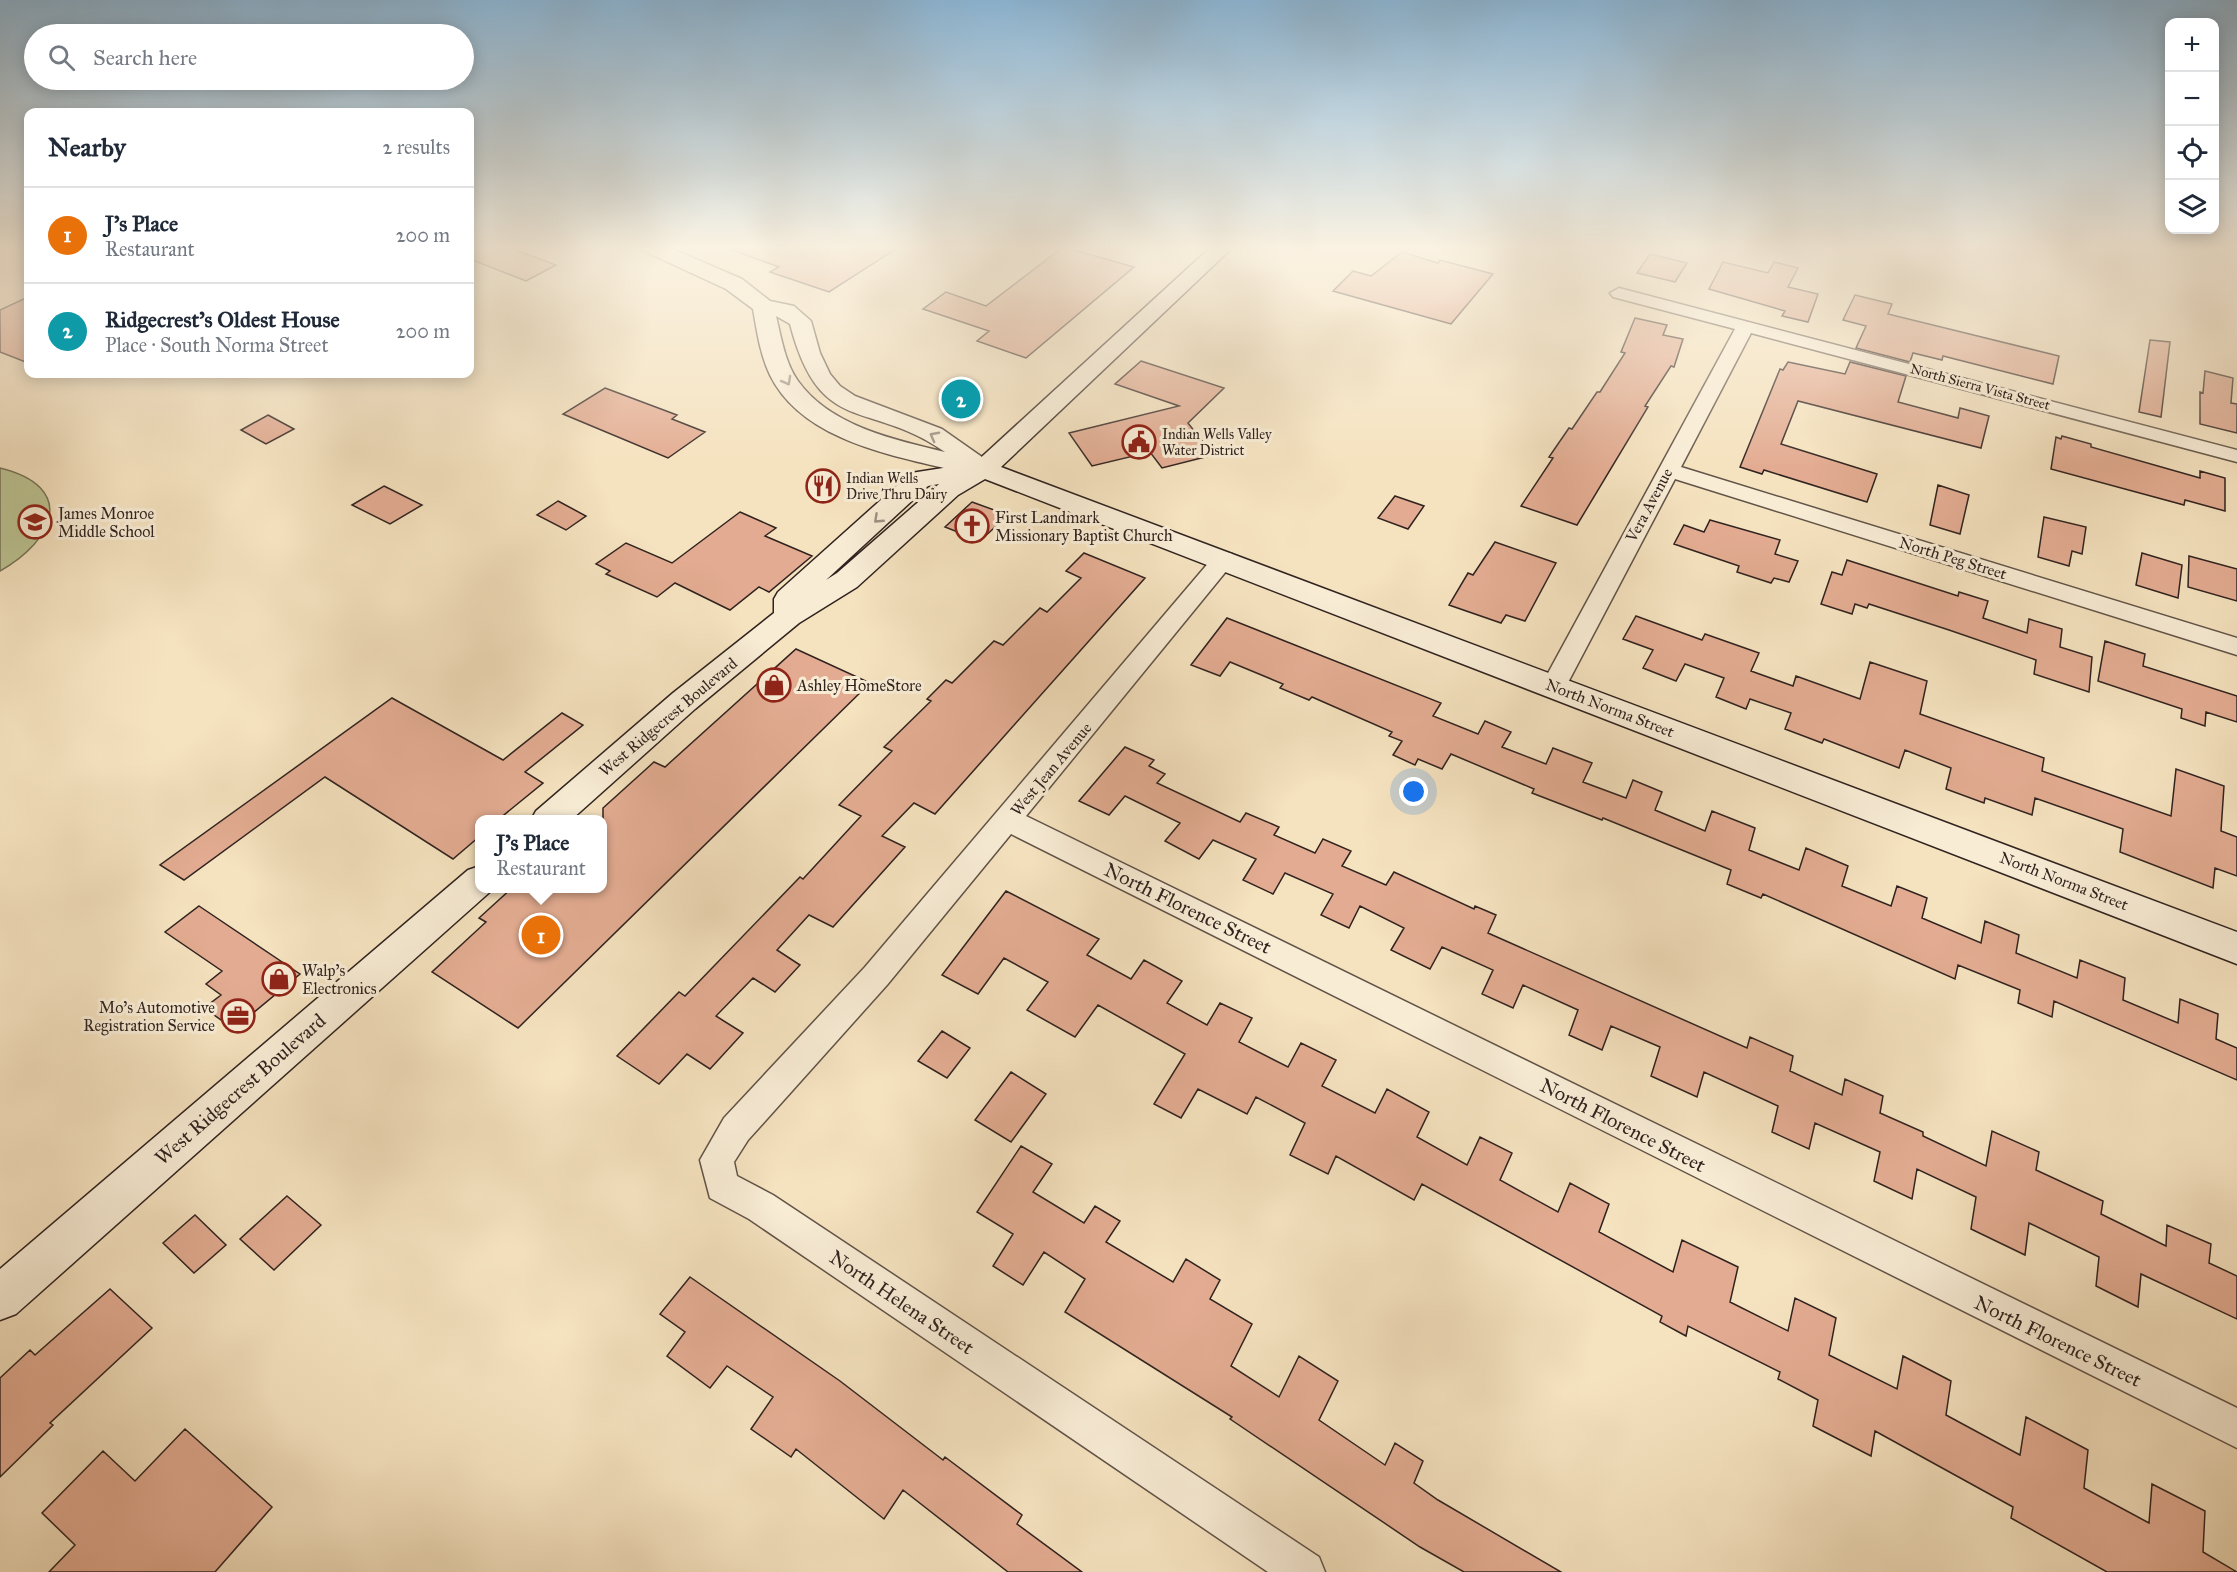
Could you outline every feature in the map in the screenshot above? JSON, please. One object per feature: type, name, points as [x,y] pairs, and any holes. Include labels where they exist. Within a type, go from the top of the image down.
[{"type":"main road","points":[[766,320],[774,353],[787,384],[798,397],[825,417],[845,428],[911,452],[982,469]]},
{"type":"main road","points":[[799,320],[805,346],[824,384],[833,394],[852,405],[934,435],[982,469]]},
{"type":"main road","points":[[982,469],[1143,320]]},
{"type":"main road","name":"North Norma Street","points":[[982,469],[2237,948]]},
{"type":"main road","name":"West Ridgecrest Boulevard","points":[[553,815],[684,701],[789,616],[788,599],[920,479],[982,469]]},
{"type":"main road","name":"West Ridgecrest Boulevard","points":[[0,1298],[475,884]]},
{"type":"street","name":"North Sierra Vista Street","points":[[1728,320],[2237,456]]},
{"type":"street","name":"Vera Avenue","points":[[1554,686],[1746,325]]},
{"type":"street","name":"North Peg Street","points":[[1668,470],[2237,647]]},
{"type":"street","name":"West Jean Avenue","points":[[876,976],[1009,820],[1224,560]]},
{"type":"street","name":"North Florence Street","points":[[1009,820],[2237,1429]]},
{"type":"street","name":"North Helena Street","points":[[876,976],[736,1129],[717,1160],[722,1186],[761,1207],[1304,1572]]},
{"type":"green space","points":[[0,468],[24,477],[40,488],[48,501],[50,515],[44,530],[34,544],[0,571]]},
{"type":"building","points":[[0,320],[24,320],[24,361],[0,352]]},
{"type":"building","points":[[957,320],[1071,320],[1026,358],[977,341],[989,331]]},
{"type":"building","points":[[1438,320],[1454,320],[1451,324]]},
{"type":"building","points":[[1634,320],[1667,325],[1663,335],[1683,339],[1674,367],[1671,366],[1645,406],[1648,407],[1577,525],[1521,506],[1553,458],[1549,457],[1569,428],[1572,429],[1597,392],[1600,392],[1625,353],[1621,352]]},
{"type":"building","points":[[1844,320],[1914,320],[2059,356],[2053,384],[1943,356],[1942,360],[1913,353],[1910,362],[1856,348],[1866,326]]},
{"type":"building","points":[[2150,340],[2170,342],[2161,417],[2139,412]]},
{"type":"building","points":[[1141,361],[1224,388],[1188,423],[1213,455],[1162,468],[1150,452],[1092,466],[1069,433],[1179,406],[1115,384]]},
{"type":"building","points":[[1788,362],[1845,374],[1850,362],[1906,376],[1898,402],[1958,418],[1960,408],[1989,416],[1981,448],[1798,401],[1781,444],[1877,474],[1867,502],[1764,470],[1762,474],[1740,467],[1780,369],[1783,370]]},
{"type":"building","points":[[2205,371],[2233,378],[2231,403],[2237,404],[2237,433],[2200,424],[2200,392],[2203,393]]},
{"type":"building","points":[[605,388],[677,415],[672,419],[705,432],[668,458],[563,414]]},
{"type":"building","points":[[268,415],[294,429],[266,444],[241,430]]},
{"type":"building","points":[[2062,436],[2091,444],[2091,447],[2200,478],[2200,471],[2225,478],[2225,511],[2185,500],[2184,505],[2051,469],[2056,437],[2061,439]]},
{"type":"building","points":[[1938,485],[1969,495],[1960,534],[1930,525]]},
{"type":"building","points":[[384,486],[422,505],[390,524],[352,505]]},
{"type":"building","points":[[1395,496],[1424,506],[1408,529],[1378,518]]},
{"type":"building","points":[[558,501],[586,516],[566,530],[537,515]]},
{"type":"building","points":[[972,502],[1008,515],[980,541],[945,527]]},
{"type":"building","points":[[740,512],[776,528],[765,536],[812,556],[769,592],[759,587],[730,610],[675,583],[657,597],[606,574],[610,571],[596,564],[626,543],[672,563]]},
{"type":"building","points":[[2044,517],[2086,527],[2082,554],[2072,551],[2069,566],[2038,557]]},
{"type":"building","points":[[1710,520],[1780,540],[1775,554],[1798,561],[1789,582],[1774,578],[1771,583],[1737,572],[1739,566],[1674,544],[1684,525],[1704,532]]},
{"type":"building","points":[[1495,542],[1556,563],[1525,621],[1506,615],[1501,623],[1449,605],[1468,573],[1473,575]]},
{"type":"building","points":[[1084,553],[1145,578],[935,814],[914,803],[882,836],[905,847],[833,927],[809,915],[777,950],[800,965],[775,992],[753,978],[716,1016],[743,1033],[710,1069],[687,1054],[659,1084],[617,1056],[679,992],[685,996],[800,877],[803,879],[861,816],[839,805],[892,751],[884,747],[931,701],[927,699],[946,680],[952,683],[994,641],[1003,645],[1040,608],[1047,612],[1081,578],[1066,571]]},
{"type":"building","points":[[2142,553],[2182,565],[2178,598],[2136,585]]},
{"type":"building","points":[[2189,556],[2237,569],[2237,601],[2188,587]]},
{"type":"building","points":[[1847,560],[1958,596],[1959,592],[1988,601],[1983,618],[2027,633],[2029,619],[2062,629],[2060,647],[2092,657],[2089,692],[2034,674],[2036,660],[1949,630],[1869,604],[1867,608],[1855,604],[1852,614],[1821,604],[1832,572],[1842,575]]},
{"type":"building","points":[[1636,616],[1702,640],[1705,634],[1759,653],[1751,671],[1793,686],[1796,676],[1860,699],[1870,662],[1927,681],[1920,714],[2044,758],[2042,771],[2171,816],[2176,769],[2224,786],[2221,831],[2237,837],[2237,876],[2215,868],[2213,888],[2120,852],[2123,829],[2035,798],[2032,815],[1985,798],[1984,803],[1946,789],[1951,768],[1905,750],[1899,768],[1824,739],[1822,743],[1785,729],[1791,713],[1750,699],[1746,709],[1716,697],[1724,678],[1685,664],[1676,681],[1643,668],[1653,650],[1623,639]]},
{"type":"building","points":[[1227,618],[1441,703],[1433,716],[1478,734],[1485,721],[1511,732],[1502,747],[1546,764],[1553,748],[1592,763],[1583,782],[1626,798],[1633,780],[1662,792],[1655,810],[1705,831],[1712,811],[1755,828],[1749,850],[1799,870],[1806,848],[1848,866],[1842,886],[1891,906],[1897,886],[1927,898],[1922,918],[1981,943],[1985,921],[2019,935],[2016,953],[2077,978],[2080,960],[2125,978],[2123,1000],[2178,1023],[2180,999],[2218,1014],[2216,1039],[2237,1048],[2237,1080],[2054,1001],[2052,1017],[2018,1003],[2020,990],[1958,965],[1955,979],[1763,894],[1761,898],[1727,884],[1731,870],[1603,818],[1602,820],[1532,793],[1534,789],[1451,754],[1442,769],[1418,759],[1415,765],[1393,755],[1402,741],[1389,736],[1392,732],[1312,697],[1309,700],[1280,688],[1283,684],[1230,662],[1220,676],[1191,665]]},
{"type":"building","points":[[2105,641],[2145,654],[2143,666],[2237,696],[2237,722],[2206,712],[2205,726],[2181,718],[2182,709],[2098,681]]},
{"type":"building","points":[[796,649],[870,683],[518,1028],[432,972],[486,922],[479,918],[506,893],[607,893],[607,815],[603,815],[603,808],[654,762],[665,767]]},
{"type":"building","points":[[392,698],[503,760],[562,713],[583,725],[525,772],[543,783],[504,815],[475,815],[475,840],[453,859],[325,777],[184,880],[160,865]]},
{"type":"building","points":[[1125,747],[1154,760],[1149,766],[1165,774],[1157,783],[1240,822],[1246,813],[1279,827],[1274,835],[1315,853],[1323,839],[1351,851],[1342,866],[1386,885],[1394,872],[1474,909],[1475,906],[1496,915],[1488,933],[1747,1048],[1750,1037],[1793,1056],[1790,1071],[1842,1095],[1845,1079],[1883,1096],[1880,1113],[1923,1132],[1923,1136],[1986,1166],[1992,1131],[2039,1152],[2036,1170],[2103,1201],[2101,1214],[2166,1246],[2167,1225],[2211,1244],[2209,1263],[2237,1276],[2237,1319],[2141,1274],[2138,1307],[2096,1286],[2099,1257],[2029,1223],[2025,1255],[1971,1229],[1976,1197],[1917,1169],[1912,1199],[1874,1181],[1880,1152],[1815,1123],[1809,1149],[1772,1132],[1778,1106],[1704,1072],[1697,1097],[1651,1076],[1660,1047],[1611,1026],[1602,1050],[1569,1035],[1578,1010],[1523,985],[1513,1008],[1482,994],[1493,970],[1442,947],[1430,969],[1391,950],[1404,928],[1360,906],[1349,928],[1321,915],[1333,894],[1285,873],[1273,894],[1243,880],[1256,859],[1213,840],[1199,859],[1165,841],[1180,823],[1125,796],[1109,815],[1079,801]]},
{"type":"building","points":[[1006,891],[1099,939],[1087,955],[1131,979],[1144,960],[1182,981],[1167,1003],[1207,1025],[1220,1003],[1252,1018],[1239,1042],[1288,1067],[1301,1043],[1336,1060],[1322,1086],[1375,1113],[1387,1089],[1429,1112],[1417,1137],[1467,1165],[1480,1137],[1512,1153],[1500,1180],[1558,1212],[1570,1183],[1609,1204],[1599,1232],[1673,1272],[1682,1240],[1738,1267],[1730,1302],[1788,1331],[1795,1298],[1836,1318],[1829,1355],[1897,1389],[1903,1356],[1951,1381],[1946,1415],[2020,1455],[2026,1417],[2088,1450],[2084,1488],[2149,1523],[2152,1484],[2205,1511],[2203,1552],[2237,1572],[2107,1572],[2011,1518],[2013,1507],[1875,1431],[1871,1456],[1813,1426],[1818,1400],[1778,1379],[1780,1372],[1688,1326],[1686,1336],[1660,1322],[1662,1316],[1422,1184],[1414,1200],[1336,1156],[1328,1174],[1290,1155],[1305,1123],[1256,1097],[1247,1114],[1198,1089],[1181,1118],[1154,1104],[1185,1054],[1098,1005],[1075,1037],[1027,1010],[1048,982],[1004,958],[978,994],[942,975]]},
{"type":"building","points":[[199,906],[300,974],[234,1029],[204,1008],[221,995],[206,984],[222,971],[165,932]]},
{"type":"building","points":[[942,1031],[970,1048],[947,1078],[918,1061]]},
{"type":"building","points":[[1011,1072],[1046,1094],[1011,1142],[975,1120]]},
{"type":"building","points":[[1021,1146],[1052,1164],[1033,1192],[1084,1223],[1095,1206],[1120,1221],[1106,1242],[1173,1282],[1186,1259],[1220,1280],[1210,1299],[1252,1324],[1231,1366],[1279,1397],[1299,1356],[1338,1381],[1319,1420],[1385,1465],[1395,1443],[1423,1461],[1414,1483],[1438,1500],[1561,1572],[1464,1572],[1420,1547],[1230,1419],[1232,1417],[1065,1312],[1085,1279],[1044,1252],[1023,1285],[993,1266],[1013,1234],[977,1212]]},
{"type":"building","points":[[287,1196],[321,1225],[274,1270],[240,1239]]},
{"type":"building","points":[[195,1215],[226,1245],[194,1273],[163,1243]]},
{"type":"building","points":[[690,1277],[840,1381],[943,1460],[945,1457],[1022,1515],[1017,1524],[1082,1572],[1008,1572],[903,1490],[884,1519],[796,1449],[791,1457],[751,1429],[773,1397],[727,1366],[710,1388],[667,1356],[685,1332],[660,1314]]},
{"type":"building","points":[[110,1289],[152,1328],[50,1423],[53,1425],[0,1477],[0,1378],[30,1350],[35,1355]]},
{"type":"building","points":[[185,1429],[272,1507],[215,1572],[49,1572],[75,1545],[42,1513],[103,1451],[135,1481]]},
{"type":"place","name":"Ridgecrest's Oldest House","points":[[961,399]]},
{"type":"place","name":"Indian Wells Valley Water District","points":[[1139,442]]},
{"type":"place","name":"Indian Wells Drive Thru Dairy","points":[[823,486]]},
{"type":"place","name":"James Monroe Middle School","points":[[35,522]]},
{"type":"place","name":"First Landmark Missionary Baptist Church","points":[[972,526]]},
{"type":"place","name":"Ashley HomeStore","points":[[774,685]]},
{"type":"place","name":"J's Place","points":[[541,935]]},
{"type":"place","name":"Walp's Electronics","points":[[279,979]]},
{"type":"place","name":"Mo's Automotive Registration Service","points":[[238,1016]]}]
